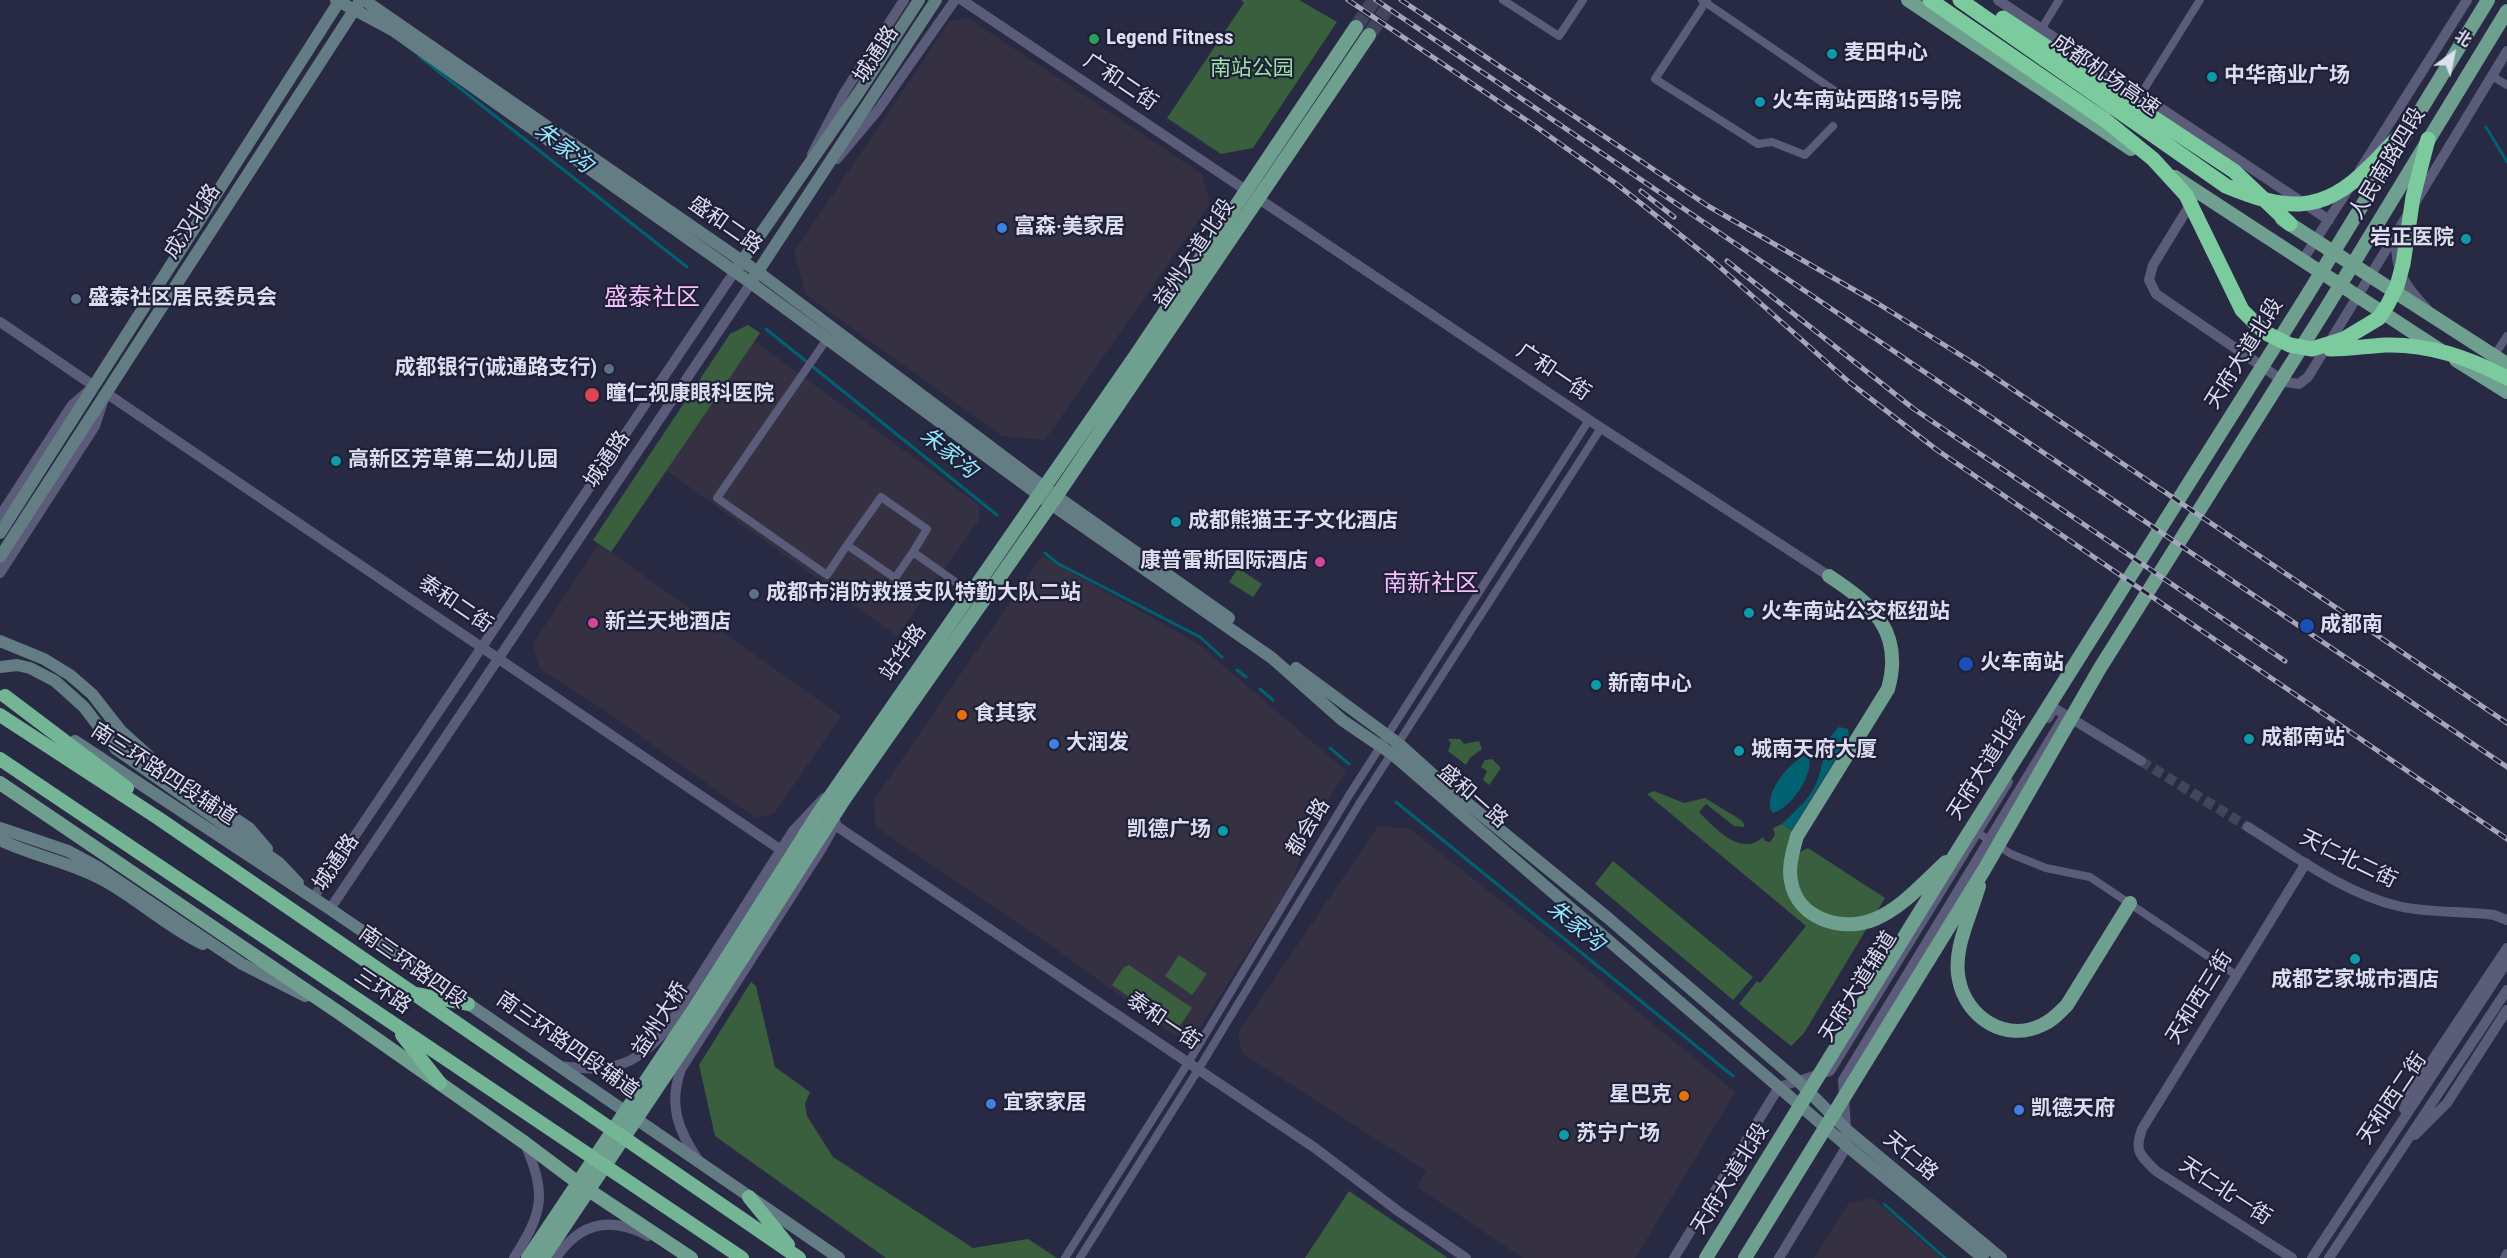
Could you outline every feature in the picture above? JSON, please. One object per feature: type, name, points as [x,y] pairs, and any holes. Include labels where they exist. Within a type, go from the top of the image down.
[{"type":"highway","name":"成都机场高速","points":[[1930,0],[2105,120],[2153,159],[2186,195],[2242,310],[2264,332],[2290,345],[2312,349],[2346,349],[2387,345],[2417,347],[2452,354],[2483,365],[2507,378]]},
{"type":"highway","name":"成都机场高速","points":[[1960,0],[2226,186],[2258,200],[2282,204],[2307,204],[2325,200],[2351,185],[2408,127]]},
{"type":"highway","points":[[1975,0],[2234,171],[2290,224]]},
{"type":"highway","points":[[2312,349],[2344,339],[2366,327],[2379,318],[2388,304],[2397,286],[2403,264],[2413,197],[2428,138]]},
{"type":"highway","points":[[3,693],[248,880]]},
{"type":"highway","name":"南三环路四段","points":[[0,715],[248,880],[799,1258]]},
{"type":"highway","name":"三环路","points":[[0,759],[742,1258]]},
{"type":"highway","points":[[412,993],[468,1004]]},
{"type":"highway","points":[[393,1024],[440,1083]]},
{"type":"highway","points":[[749,1197],[799,1258]]},
{"type":"main road","name":"城通路","points":[[739,267],[919,0]]},
{"type":"main road","name":"城通路","points":[[754,278],[936,0]]},
{"type":"main road","points":[[1908,0],[2302,261],[2507,392]]},
{"type":"main road","points":[[1954,0],[2126,117],[2507,364]]},
{"type":"main road","name":"人民南路四段","points":[[2306,297],[2408,127],[2488,0]]},
{"type":"main road","name":"盛和二路","points":[[338,1],[360,3],[394,31],[739,267],[1048,496]]},
{"type":"main road","name":"成汉北路","points":[[0,533],[338,1]]},
{"type":"main road","name":"成汉北路","points":[[0,556],[360,3]]},
{"type":"main road","name":"人民南路四段","points":[[1984,870],[2100,668],[2325,309],[2507,11]]},
{"type":"main road","name":"益州大道北段","points":[[1252,195],[1356,27]]},
{"type":"main road","name":"益州大道北段","points":[[1048,496],[1252,195],[1369,35]]},
{"type":"main road","points":[[754,278],[827,339],[1048,496]]},
{"type":"main road","name":"天府大道北段","points":[[1706,1258],[1958,850],[2306,297]]},
{"type":"main road","name":"站华路","points":[[840,794],[971,593],[1048,496]]},
{"type":"main road","name":"站华路","points":[[788,861],[818,814],[840,794],[1048,496]]},
{"type":"main road","name":"盛和一路","points":[[1048,496],[1272,657],[1342,720],[1384,741],[1439,780],[1608,918],[1798,1081]]},
{"type":"main road","points":[[1829,576],[1877,614],[1890,640],[1893,664],[1888,688],[1797,836],[1792,852],[1790,872],[1795,894],[1809,911],[1832,923],[1860,924],[1874,920],[1902,902],[1958,850]]},
{"type":"main road","points":[[0,641],[44,659],[70,675],[92,694],[121,731],[152,759],[177,780],[249,828],[313,898]]},
{"type":"main road","points":[[0,667],[17,665],[30,668],[55,681],[84,707],[116,750],[279,863]]},
{"type":"main road","name":"南三环路四段辅道","points":[[3,693],[330,909],[839,1258]]},
{"type":"main road","name":"盛和一路","points":[[1395,749],[1847,1146]]},
{"type":"main road","points":[[0,783],[338,1012],[581,1185],[689,1258]]},
{"type":"main road","points":[[788,861],[840,794]]},
{"type":"main road","points":[[0,828],[68,851],[96,866],[242,964]]},
{"type":"main road","points":[[0,840],[67,864],[103,880],[179,933],[338,1012]]},
{"type":"main road","name":"益州大桥","points":[[528,1258],[694,1009],[788,861]]},
{"type":"main road","name":"益州大桥","points":[[543,1258],[705,1016],[788,861]]},
{"type":"main road","points":[[1984,870],[1958,960],[1958,979],[1974,1013],[1989,1024],[2008,1030],[2028,1030],[2055,1018],[2067,1005],[2130,903]]},
{"type":"main road","points":[[1745,1258],[1984,870]]},
{"type":"main road","name":"天仁路","points":[[1798,1081],[1848,1130],[2001,1258]]},
{"type":"main road","name":"天仁路","points":[[1847,1146],[1983,1258]]},
{"type":"street","points":[[801,177],[844,93],[904,0]]},
{"type":"street","points":[[814,186],[878,110],[955,0]]},
{"type":"street","name":"广和二街","points":[[962,0],[1252,195]]},
{"type":"street","points":[[1503,0],[1559,36],[1583,0]]},
{"type":"street","points":[[1998,0],[2329,220]]},
{"type":"street","points":[[2029,50],[2059,0]]},
{"type":"street","points":[[2126,117],[2200,0]]},
{"type":"street","name":"人民南路四段","points":[[2302,261],[2467,0]]},
{"type":"street","points":[[1833,126],[1805,156],[1772,142],[1758,144],[1655,79],[1705,1],[1838,93]]},
{"type":"street","name":"人民南路四段","points":[[2198,192],[2153,265],[2149,280],[2156,294],[2285,382],[2299,384],[2308,377],[2359,297],[2507,51]]},
{"type":"street","points":[[2492,76],[2507,85]]},
{"type":"street","name":"广和一街","points":[[1252,195],[1601,428],[1829,576]]},
{"type":"street","points":[[2396,234],[2396,256],[2406,286],[2434,315]]},
{"type":"street","name":"城通路","points":[[313,898],[739,267]]},
{"type":"street","name":"城通路","points":[[330,909],[754,278]]},
{"type":"street","points":[[0,322],[94,386],[72,405],[0,516]]},
{"type":"street","points":[[2494,356],[2507,336]]},
{"type":"street","points":[[827,339],[717,498],[827,575],[847,545],[881,497],[927,529],[895,578],[847,545]]},
{"type":"street","points":[[0,573],[95,426],[106,393]]},
{"type":"street","name":"泰和二街","points":[[106,393],[481,646],[788,861]]},
{"type":"street","name":"都会路","points":[[1065,1258],[1188,1063],[1384,741],[1589,420]]},
{"type":"street","name":"都会路","points":[[1080,1258],[1198,1070],[1359,804],[1601,428]]},
{"type":"street","points":[[913,552],[971,593]]},
{"type":"street","name":"天府大道辅道","points":[[1779,1087],[1830,1071],[2054,708],[2065,715],[1843,1080],[1848,1130],[1847,1146],[1779,1258]]},
{"type":"street","points":[[2065,715],[2141,761]]},
{"type":"street","points":[[700,1163],[683,1137],[679,1125],[675,1092],[681,1069],[835,825],[840,794]]},
{"type":"street","points":[[557,1066],[587,1069],[616,1067],[636,1058],[654,1044],[788,861],[804,818],[840,794]]},
{"type":"street","name":"泰和一街","points":[[835,825],[1315,1148],[1398,1211],[1466,1258]]},
{"type":"street","name":"天仁北二街","points":[[2248,827],[2306,863],[2348,885],[2399,906],[2494,915],[2507,921]]},
{"type":"street","points":[[1978,832],[2011,855],[2090,877],[2236,975]]},
{"type":"street","name":"天和西三街","points":[[2140,1156],[2137,1143],[2142,1129],[2306,863]]},
{"type":"street","points":[[2388,1143],[2413,1089],[2507,948]]},
{"type":"street","name":"天和西二街","points":[[2312,1258],[2507,962]]},
{"type":"street","name":"天和西二街","points":[[2328,1258],[2507,990]]},
{"type":"street","points":[[2398,1152],[2447,1102],[2507,1010]]},
{"type":"street","points":[[654,1044],[652,1064],[658,1071],[672,1075],[681,1069]]},
{"type":"street","points":[[1674,1258],[1779,1087]]},
{"type":"street","points":[[514,1258],[537,1217],[540,1199],[538,1175],[525,1143]]},
{"type":"street","name":"天仁北一街","points":[[2140,1156],[2156,1171],[2292,1258]]},
{"type":"street","points":[[556,1258],[566,1244],[578,1235],[609,1223],[628,1226],[689,1258]]},
{"type":"shaded area","name":"富森·美家居","points":[[968,18],[1202,174],[1210,204],[1045,440],[1002,436],[806,295],[794,252],[950,21]]},
{"type":"shaded area","points":[[754,341],[979,505],[979,520],[897,636],[666,470]]},
{"type":"shaded area","points":[[599,544],[841,716],[774,814],[756,818],[598,706],[540,669],[533,644]]},
{"type":"shaded area","points":[[1042,556],[1197,643],[1346,771],[1308,834],[1292,882],[1197,1032],[1174,1035],[1056,949],[876,827],[874,800]]},
{"type":"shaded area","points":[[1839,727],[1848,729],[1849,737],[1792,830],[1782,824],[1801,806],[1813,790],[1827,746]]},
{"type":"shaded area","points":[[1805,755],[1809,756],[1810,764],[1800,790],[1786,805],[1772,813],[1770,805],[1774,788],[1785,772]]},
{"type":"shaded area","points":[[1378,826],[1410,829],[1561,948],[1735,1092],[1635,1258],[1523,1258],[1417,1187],[1426,1171],[1242,1053],[1238,1033]]},
{"type":"shaded area","points":[[1873,1198],[1941,1258],[1814,1258],[1849,1203]]},
{"type":"green space","name":"南站公园","points":[[1241,0],[1299,0],[1337,22],[1253,148],[1221,154],[1167,118],[1244,3]]},
{"type":"green space","points":[[748,325],[760,333],[611,552],[593,540],[730,334]]},
{"type":"green space","points":[[1238,568],[1262,584],[1253,597],[1229,582]]},
{"type":"green space","points":[[1448,739],[1460,739],[1464,744],[1479,741],[1482,749],[1470,758],[1466,765],[1448,751],[1451,743]]},
{"type":"green space","points":[[1492,759],[1501,768],[1489,785],[1483,780],[1487,771],[1481,767],[1485,760]]},
{"type":"green space","points":[[1654,791],[1684,803],[1705,798],[1741,820],[1744,827],[1734,826],[1706,804],[1699,812],[1720,832],[1737,842],[1755,843],[1763,837],[1765,841],[1770,842],[1775,835],[1773,828],[1782,824],[1795,832],[1789,858],[1808,848],[1885,898],[1804,1033],[1791,1046],[1739,1004],[1757,981],[1760,983],[1806,926],[1647,794]]},
{"type":"green space","points":[[1613,861],[1753,977],[1733,1000],[1595,884]]},
{"type":"green space","points":[[1179,955],[1207,974],[1192,995],[1165,976]]},
{"type":"green space","points":[[1129,965],[1192,1008],[1177,1030],[1112,985],[1124,967]]},
{"type":"green space","points":[[751,982],[756,986],[775,1067],[810,1092],[805,1104],[807,1116],[833,1157],[973,1248],[1028,1239],[1057,1258],[886,1258],[715,1136],[699,1065]]},
{"type":"green space","points":[[1349,1191],[1448,1258],[1305,1258]]},
{"type":"waterway","name":"朱家沟","points":[[419,56],[687,267]]},
{"type":"waterway","points":[[2486,127],[2507,162]]},
{"type":"waterway","name":"朱家沟","points":[[766,329],[997,515]]},
{"type":"waterway","name":"朱家沟","points":[[1045,553],[1057,563],[1200,637],[1222,657]]},
{"type":"waterway","name":"朱家沟","points":[[1237,670],[1246,677]]},
{"type":"waterway","name":"朱家沟","points":[[1260,689],[1273,700]]},
{"type":"waterway","name":"朱家沟","points":[[1330,748],[1349,764]]},
{"type":"waterway","name":"朱家沟","points":[[1396,802],[1733,1076]]},
{"type":"waterway","name":"朱家沟","points":[[1884,1204],[1945,1258]]},
{"type":"tunnel","points":[[1356,27],[1374,0]]},
{"type":"tunnel","points":[[1369,35],[1393,0]]},
{"type":"tunnel","points":[[2141,761],[2248,827]]},
{"type":"railway","points":[[1348,0],[1614,182],[1713,261],[1849,382],[1937,450],[2507,839]]},
{"type":"railway","points":[[1376,0],[2507,767]]},
{"type":"railway","points":[[1401,0],[1708,206],[1877,303],[1978,366],[2507,723]]},
{"type":"railway","points":[[1641,191],[1674,217]]},
{"type":"railway","points":[[1727,261],[1914,409],[2285,661]]},
{"type":"place","name":"Legend Fitness","points":[[1094,39]]},
{"type":"place","name":"麦田中心","points":[[1832,54]]},
{"type":"place","name":"中华商业广场","points":[[2212,77]]},
{"type":"place","name":"火车南站西路15号院","points":[[1760,102]]},
{"type":"place","name":"富森·美家居","points":[[1002,228]]},
{"type":"place","name":"岩正医院","points":[[2466,239]]},
{"type":"place","name":"盛泰社区居民委员会","points":[[76,299]]},
{"type":"place","name":"成都银行(诚通路支行)","points":[[609,369]]},
{"type":"place","name":"瞳仁视康眼科医院","points":[[592,395]]},
{"type":"place","name":"高新区芳草第二幼儿园","points":[[336,461]]},
{"type":"place","name":"成都熊猫王子文化酒店","points":[[1176,522]]},
{"type":"place","name":"康普雷斯国际酒店","points":[[1320,562]]},
{"type":"place","name":"成都市消防救援支队特勤大队二站","points":[[754,594]]},
{"type":"place","name":"火车南站公交枢纽站","points":[[1749,613]]},
{"type":"place","name":"新兰天地酒店","points":[[593,623]]},
{"type":"place","name":"成都南","points":[[2307,626]]},
{"type":"place","name":"火车南站","points":[[1966,664]]},
{"type":"place","name":"新南中心","points":[[1596,685]]},
{"type":"place","name":"食其家","points":[[962,715]]},
{"type":"place","name":"成都南站","points":[[2249,739]]},
{"type":"place","name":"大润发","points":[[1054,744]]},
{"type":"place","name":"城南天府大厦","points":[[1739,751]]},
{"type":"place","name":"凯德广场","points":[[1223,831]]},
{"type":"place","name":"成都艺家城市酒店","points":[[2355,959]]},
{"type":"place","name":"星巴克","points":[[1684,1096]]},
{"type":"place","name":"宜家家居","points":[[991,1104]]},
{"type":"place","name":"凯德天府","points":[[2019,1110]]},
{"type":"place","name":"苏宁广场","points":[[1564,1135]]},
{"type":"district","name":"盛泰社区","points":[[652,299]]},
{"type":"district","name":"南新社区","points":[[1431,585]]}]
